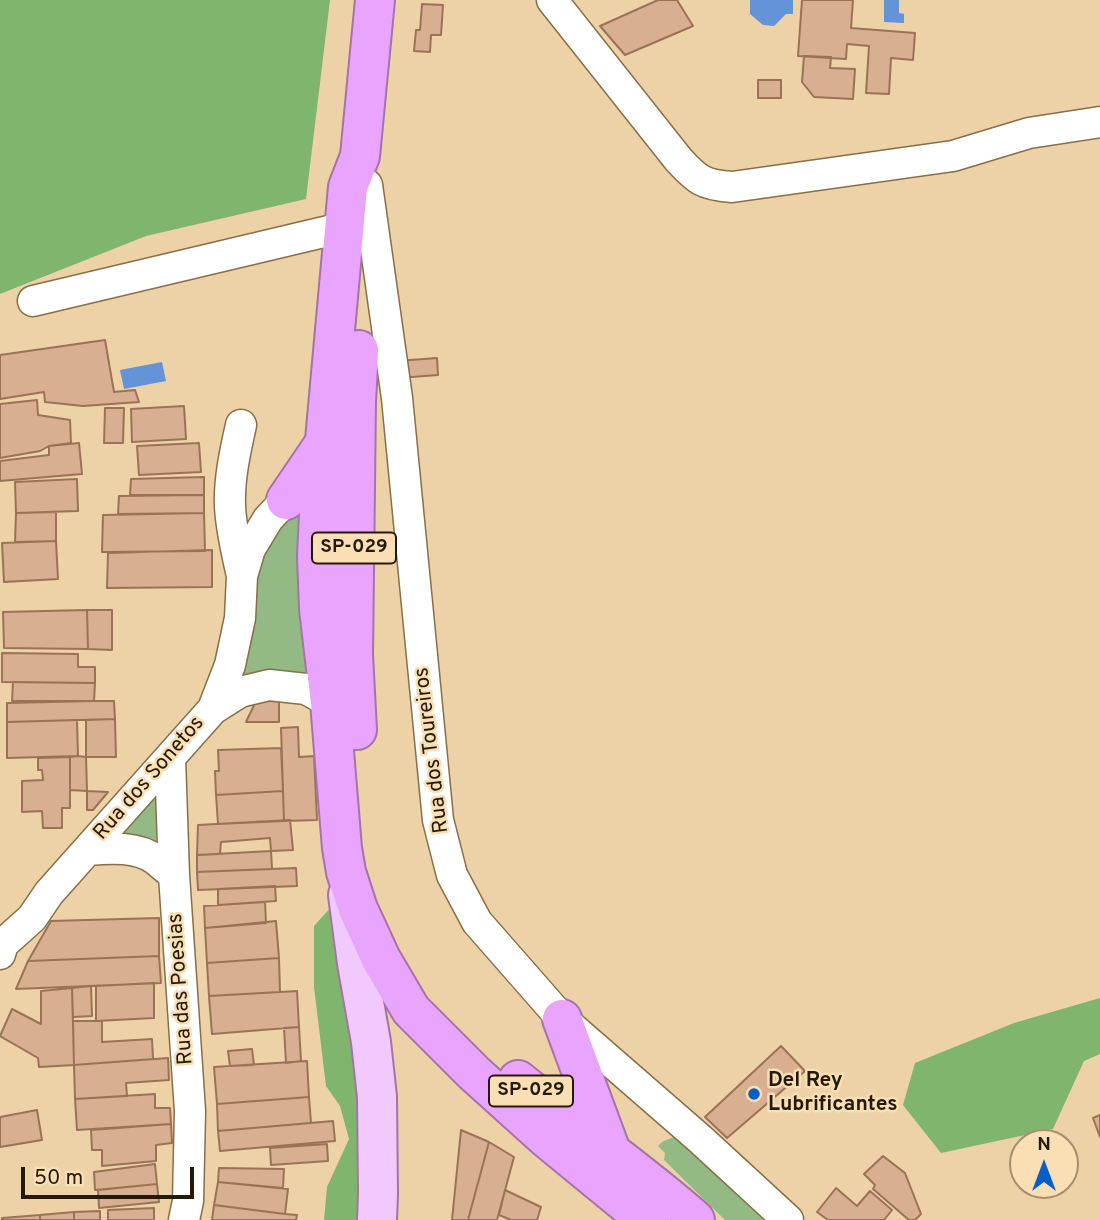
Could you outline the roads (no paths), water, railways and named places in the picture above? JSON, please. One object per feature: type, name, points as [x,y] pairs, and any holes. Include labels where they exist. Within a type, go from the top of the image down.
[{"type":"highway","name":"SP-029","points":[[375,0],[364,171],[356,401],[353,654],[362,807],[374,885],[394,937],[412,970],[445,1015],[559,1114],[695,1220]]},
{"type":"highway","name":"SP-029","points":[[364,171],[348,187],[325,442],[303,497],[317,556],[319,609],[346,872],[358,909],[381,958],[411,1010],[494,1092],[646,1220]]},
{"type":"highway","points":[[303,497],[334,510],[337,519],[353,654]]},
{"type":"highway","points":[[562,1019],[612,1154]]},
{"type":"main road","points":[[346,872],[356,963],[371,1042],[377,1097],[377,1220]]},
{"type":"main road","points":[[371,1042],[386,1027],[411,1010]]},
{"type":"street","points":[[552,0],[678,159],[697,178],[712,186],[732,187],[953,156],[1029,133],[1100,122]]},
{"type":"street","name":"Rua dos Toureiros","points":[[364,171],[397,398],[438,820],[453,876],[477,922],[562,1019],[701,1139],[788,1220]]},
{"type":"street","points":[[33,301],[345,227]]},
{"type":"street","name":"Rua dos Sonetos","points":[[241,425],[234,457],[230,504],[242,576]]},
{"type":"street","name":"Rua dos Sonetos","points":[[1,938],[32,918],[48,893],[213,709],[230,664],[240,618],[242,576],[250,549],[268,519],[303,497]]},
{"type":"street","points":[[213,709],[240,692],[269,685],[306,689],[330,702]]},
{"type":"street","name":"Rua das Poesias","points":[[170,758],[174,876],[190,1111],[188,1201],[184,1220]]},
{"type":"street","points":[[88,850],[110,848],[132,851],[154,858],[174,876]]},
{"type":"water","points":[[750,0],[793,0],[793,14],[786,14],[774,26],[763,25],[750,14]]},
{"type":"water","points":[[884,0],[899,0],[899,13],[904,14],[904,23],[884,22]]},
{"type":"water","points":[[162,362],[166,381],[124,389],[120,370]]},
{"type":"place","name":"Del Rey Lubrificantes","points":[[754,1094]]}]
